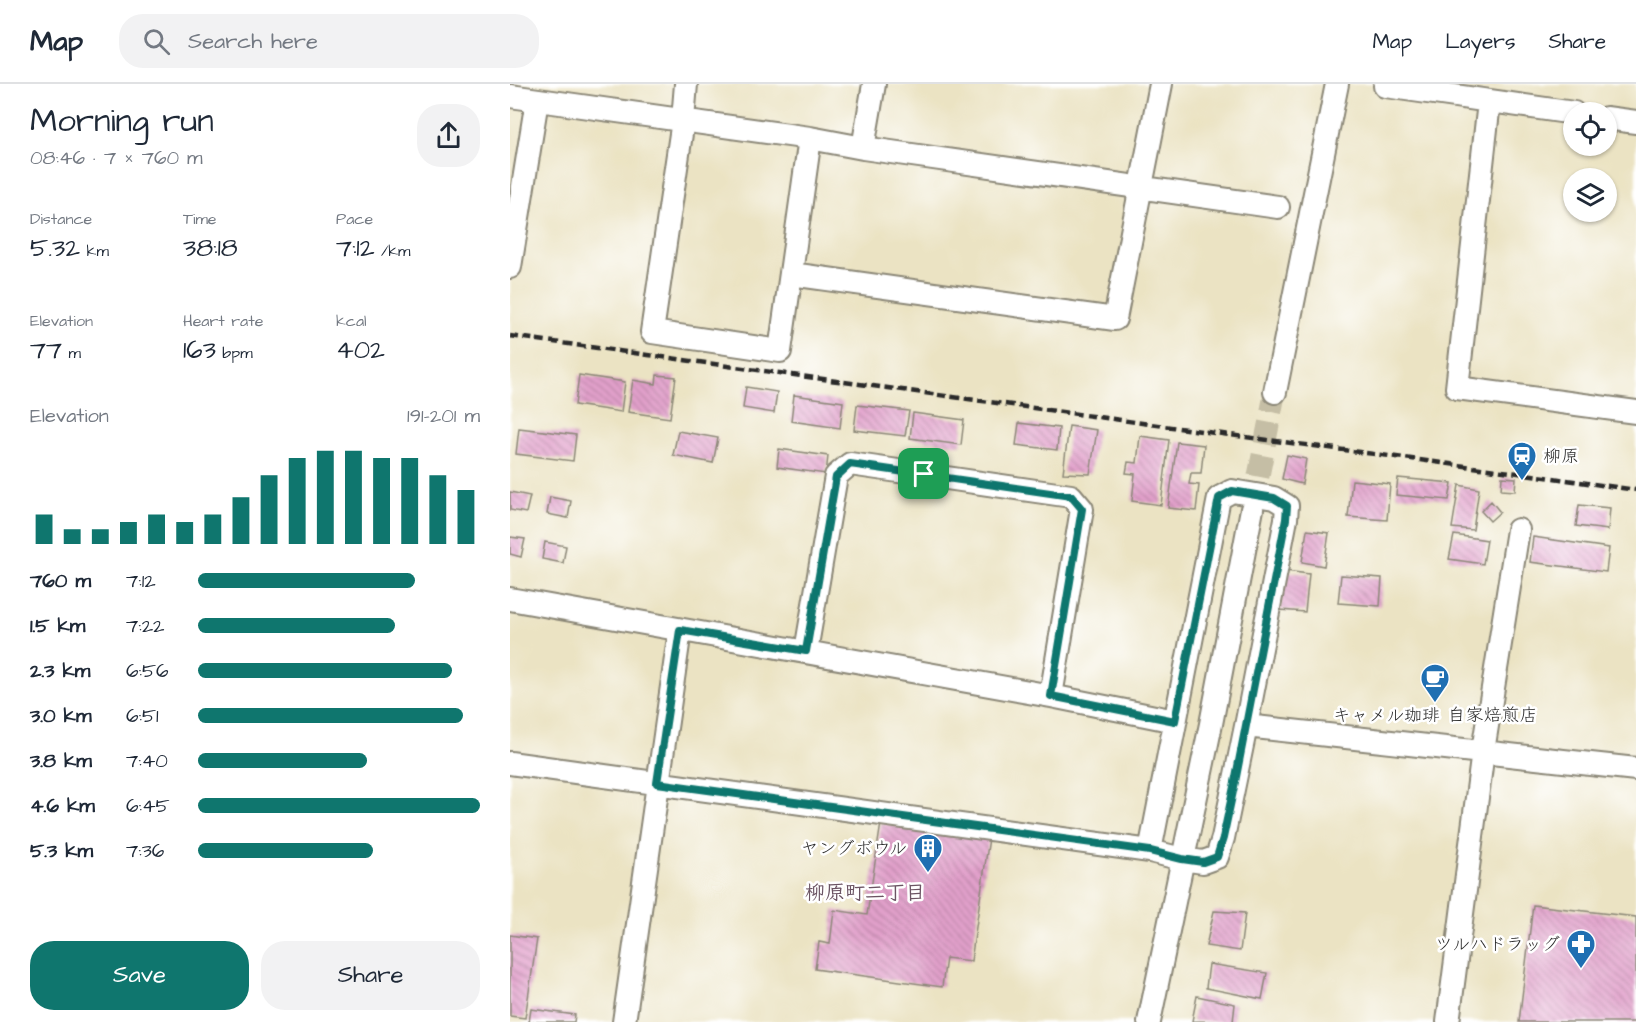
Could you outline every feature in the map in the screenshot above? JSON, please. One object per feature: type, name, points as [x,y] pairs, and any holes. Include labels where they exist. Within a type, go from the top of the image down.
[{"type":"street","points":[[686,84],[683,120],[652,332],[780,351],[810,138]]},
{"type":"street","points":[[863,148],[874,84]]},
{"type":"street","points":[[791,274],[1115,320],[1161,84]]},
{"type":"street","points":[[1275,392],[1337,84]]},
{"type":"street","points":[[1385,86],[1563,112]]},
{"type":"street","points":[[510,96],[1278,207]]},
{"type":"street","points":[[510,267],[537,100]]},
{"type":"street","points":[[1489,102],[1457,388],[1636,412]]},
{"type":"street","points":[[1617,119],[1636,122]]},
{"type":"street","points":[[806,651],[836,477],[850,464],[1071,496],[1082,509],[1051,696]]},
{"type":"street","points":[[510,763],[1150,851],[1203,862],[1217,857],[1246,726],[1286,519],[1287,506],[1274,498],[1232,491],[1219,498],[1150,851]]},
{"type":"street","points":[[1149,1022],[1211,724],[1252,509]]},
{"type":"street","points":[[1448,1022],[1483,751],[1518,530]]},
{"type":"street","points":[[510,599],[806,651],[1175,721]]},
{"type":"street","points":[[624,1022],[680,630]]},
{"type":"street","points":[[1246,726],[1636,769]]},
{"type":"building","points":[[579,375],[625,382],[621,412],[575,405]]},
{"type":"building","points":[[657,375],[676,377],[670,418],[628,412],[633,380],[656,384]]},
{"type":"building","points":[[746,387],[777,392],[774,413],[743,408]]},
{"type":"building","points":[[794,395],[843,402],[840,428],[791,421]]},
{"type":"building","points":[[857,405],[909,411],[905,436],[854,430]]},
{"type":"building","points":[[913,413],[964,420],[961,445],[910,438]]},
{"type":"building","points":[[1019,423],[1059,428],[1057,450],[1016,445]]},
{"type":"building","points":[[1069,426],[1097,430],[1090,474],[1063,473]]},
{"type":"building","points":[[519,428],[576,435],[573,461],[516,454]]},
{"type":"building","points":[[678,431],[718,438],[713,463],[673,455]]},
{"type":"building","points":[[1140,436],[1169,440],[1161,505],[1132,501],[1135,474],[1126,473],[1128,462],[1137,463]]},
{"type":"building","points":[[1177,442],[1204,445],[1201,473],[1191,473],[1189,484],[1199,485],[1196,511],[1168,508]]},
{"type":"building","points":[[779,449],[828,456],[826,474],[777,467]]},
{"type":"building","points":[[1287,455],[1306,459],[1302,484],[1282,479]]},
{"type":"building","points":[[1502,477],[1516,478],[1515,491],[1501,490]]},
{"type":"building","points":[[1398,478],[1452,483],[1449,500],[1396,495]]},
{"type":"building","points":[[1352,480],[1390,484],[1387,520],[1348,517]]},
{"type":"building","points":[[1459,485],[1479,489],[1473,530],[1452,528]]},
{"type":"building","points":[[510,492],[530,496],[526,513],[510,510]]},
{"type":"building","points":[[550,497],[571,501],[568,518],[547,514]]},
{"type":"building","points":[[1491,501],[1500,512],[1490,521],[1481,511]]},
{"type":"building","points":[[1579,505],[1610,508],[1608,530],[1576,526]]},
{"type":"building","points":[[1307,530],[1329,533],[1324,566],[1302,562]]},
{"type":"building","points":[[1454,535],[1487,540],[1483,564],[1449,559]]},
{"type":"building","points":[[510,537],[525,539],[521,557],[510,554]]},
{"type":"building","points":[[1533,537],[1609,548],[1606,572],[1530,562]]},
{"type":"building","points":[[545,542],[566,546],[563,563],[542,559]]},
{"type":"building","points":[[1285,571],[1309,574],[1305,612],[1280,610]]},
{"type":"building","points":[[1341,575],[1382,578],[1380,606],[1338,603]]},
{"type":"building","name":"ヤングボウル","points":[[881,823],[989,838],[971,961],[946,958],[942,987],[815,969],[819,942],[830,944],[834,910],[867,915]]},
{"type":"building","name":"ツルハドラッグ","points":[[1533,905],[1636,917],[1636,1022],[1519,1022]]},
{"type":"building","points":[[1214,911],[1245,913],[1240,951],[1206,946]]},
{"type":"building","points":[[510,935],[537,939],[525,1018],[510,1016]]},
{"type":"building","points":[[1209,964],[1267,973],[1262,999],[1206,988]]},
{"type":"building","points":[[1197,996],[1235,1004],[1233,1022],[1192,1021]]},
{"type":"building","points":[[531,1009],[575,1015],[574,1022],[529,1022]]},
{"type":"tunnel","points":[[1252,509],[1275,392]]},
{"type":"railway","points":[[510,336],[1636,490]]},
{"type":"place","name":"柳原","points":[[1522,482]]},
{"type":"place","name":"キャメル珈琲 自家焙煎店","points":[[1435,704]]},
{"type":"place","name":"ヤングボウル","points":[[928,874]]},
{"type":"place","name":"ツルハドラッグ","points":[[1581,970]]},
{"type":"district","name":"柳原町二丁目","points":[[865,892]]},
{"type":"route","points":[[850,464],[924,474],[1071,496],[1082,509],[1051,696],[1175,721],[1219,498],[1232,491],[1274,498],[1287,506],[1246,726],[1217,857],[1203,862],[1150,851],[657,783],[680,630],[806,651],[836,477],[850,464]]}]
